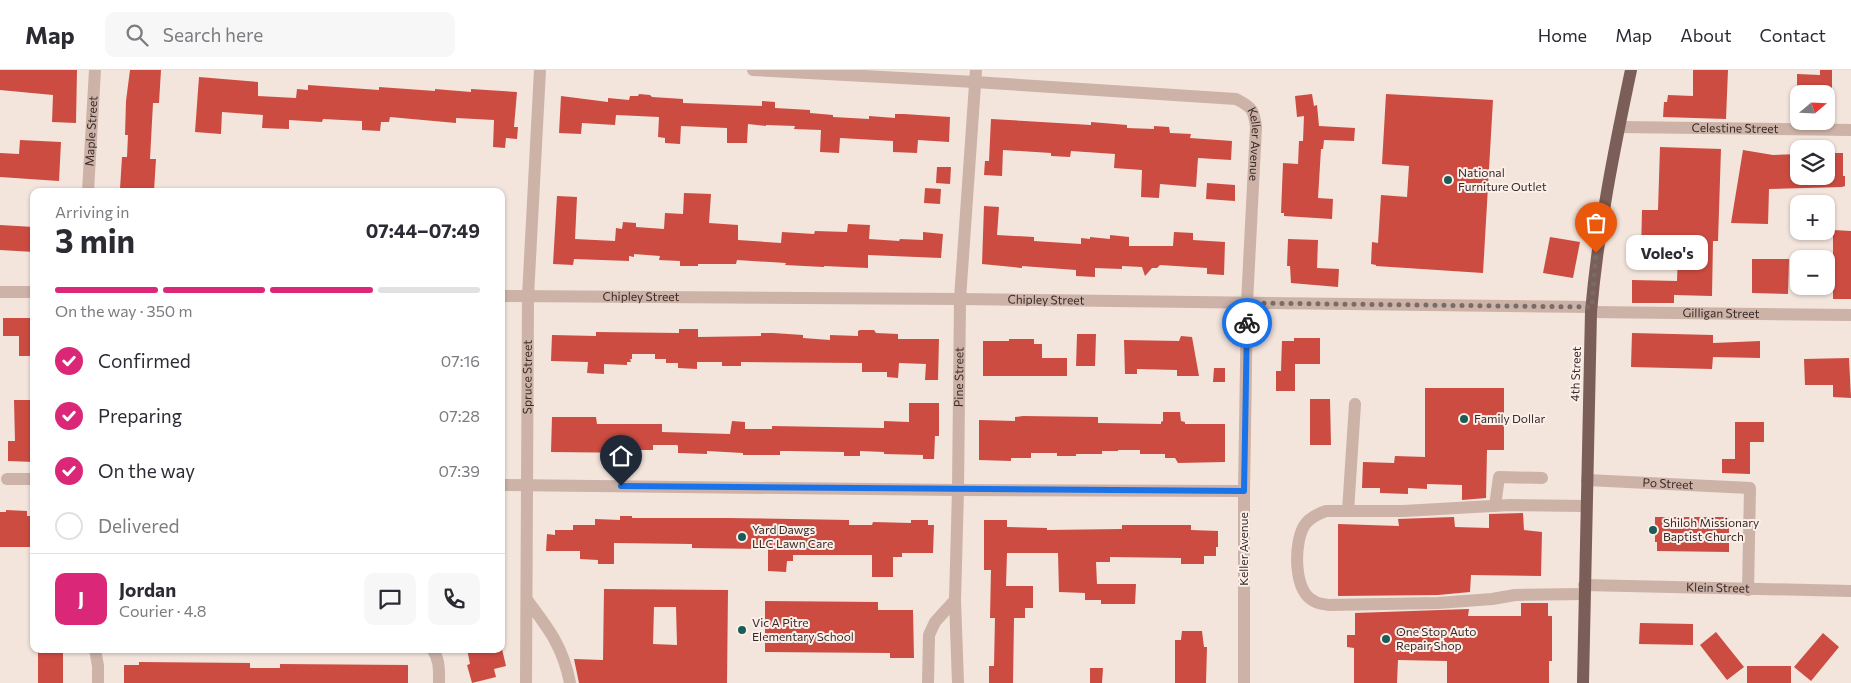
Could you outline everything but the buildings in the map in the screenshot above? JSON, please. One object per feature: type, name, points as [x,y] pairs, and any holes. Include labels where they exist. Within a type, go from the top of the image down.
[{"type":"main road","name":"4th Street","points":[[1583,683],[1586,506],[1592,309],[1596,253],[1605,197],[1631,70]]},
{"type":"street","name":"Maple Street","points":[[88,188],[95,70]]},
{"type":"street","name":"Spruce Street","points":[[526,683],[528,296],[540,70]]},
{"type":"street","name":"Keller Avenue","points":[[752,70],[975,76],[1236,99],[1247,105],[1254,113],[1256,127],[1248,303],[1244,491],[1244,683]]},
{"type":"street","name":"Pine Street","points":[[958,683],[956,600],[960,299],[975,76]]},
{"type":"street","name":"Celestine Street","points":[[1619,127],[1851,130]]},
{"type":"street","points":[[0,292],[30,292]]},
{"type":"street","name":"Chipley Street","points":[[505,296],[960,299],[1592,309]]},
{"type":"street","name":"Gilligan Street","points":[[1592,309],[1851,315]]},
{"type":"street","points":[[1355,404],[1348,511],[1403,511],[1495,506],[1586,506]]},
{"type":"street","points":[[1495,506],[1499,477],[1542,478]]},
{"type":"street","points":[[7,479],[30,479]]},
{"type":"street","name":"Po Street","points":[[1587,480],[1750,488],[1748,590]]},
{"type":"street","points":[[505,485],[1244,491]]},
{"type":"street","name":"Klein Street","points":[[1348,511],[1326,511],[1316,514],[1304,526],[1296,551],[1299,580],[1306,594],[1314,602],[1329,605],[1438,603],[1584,590],[1851,591]]},
{"type":"street","points":[[526,600],[551,631],[566,664],[570,683]]},
{"type":"street","points":[[928,683],[929,635],[935,622],[956,600]]},
{"type":"street","points":[[96,653],[98,683]]},
{"type":"street","points":[[436,653],[439,663],[439,683]]},
{"type":"way so far","points":[[1247,323],[1248,303],[1592,307],[1596,253]]},
{"type":"place","name":"National Furniture Outlet","points":[[1448,180]]},
{"type":"place","name":"Voleo's","points":[[1596,253]]},
{"type":"place","name":"Family Dollar","points":[[1464,419]]},
{"type":"place","name":"Shiloh Missionary Baptist Church","points":[[1653,530]]},
{"type":"place","name":"Yard Dawgs LLC Lawn Care","points":[[742,537]]},
{"type":"place","name":"Vic A Pitre Elementary School","points":[[742,630]]},
{"type":"place","name":"One Stop Auto Repair Shop","points":[[1386,639]]},
{"type":"route","points":[[621,486],[1244,491],[1247,323]]}]
